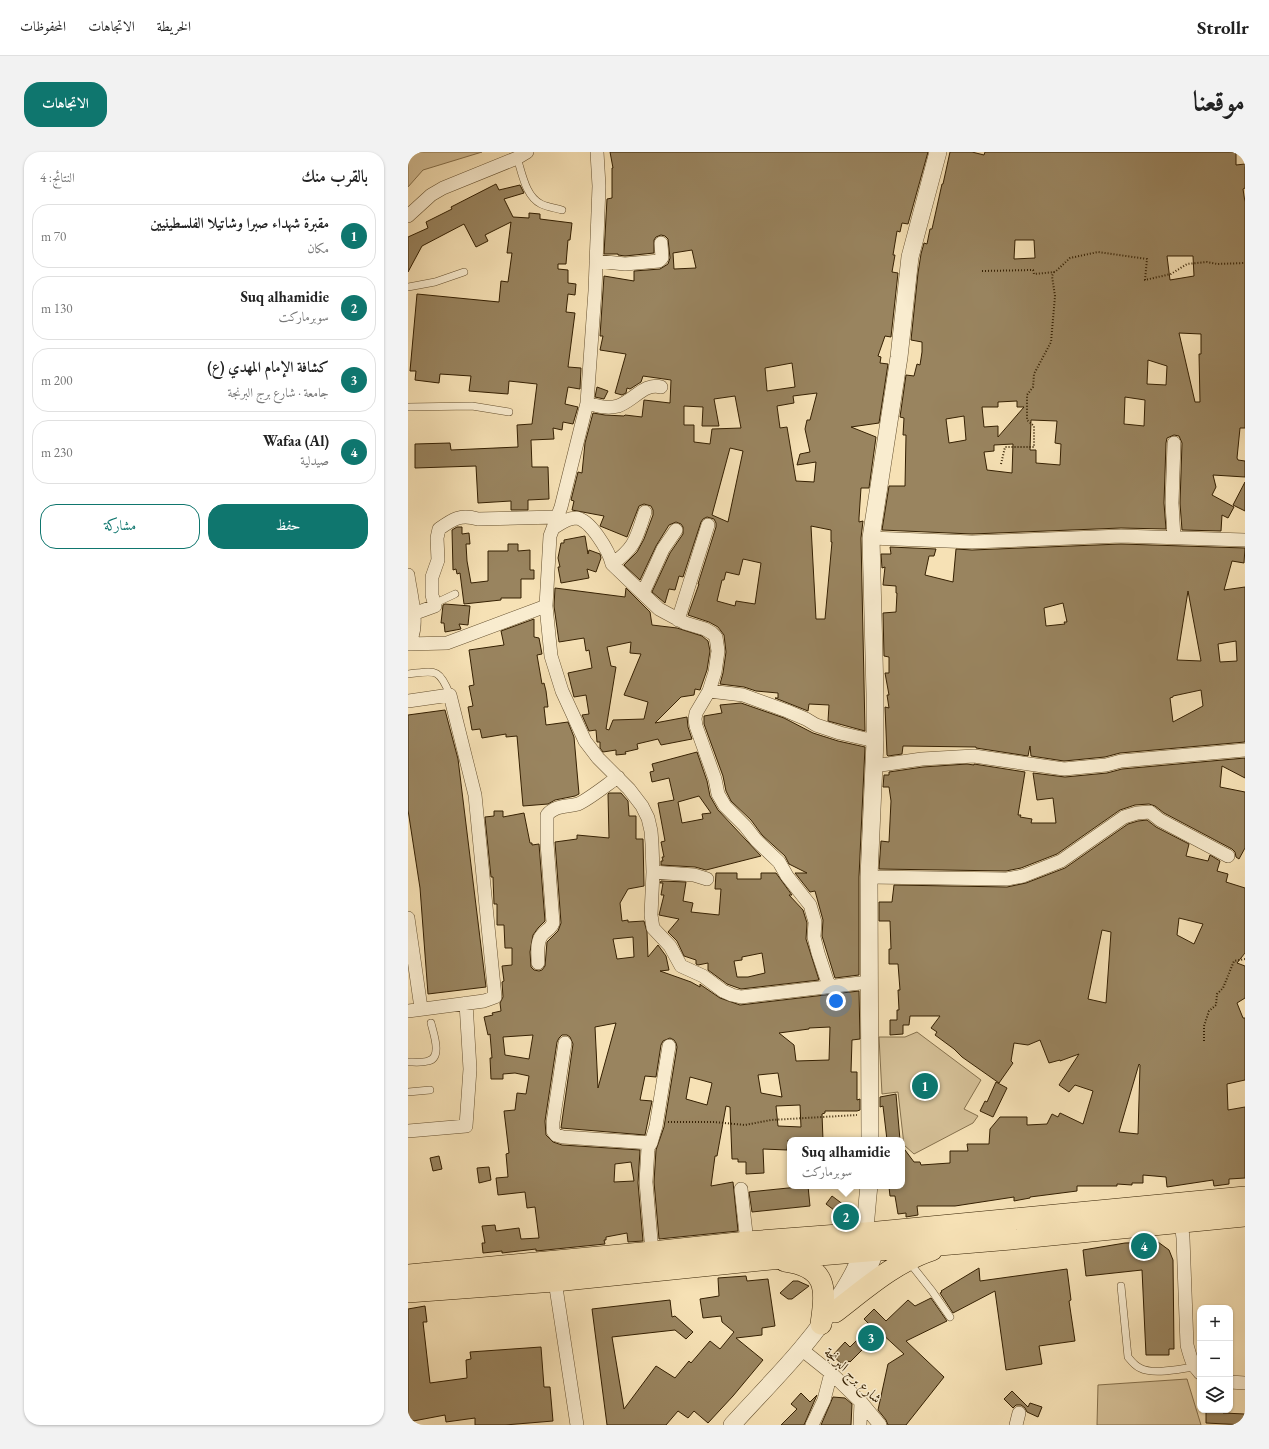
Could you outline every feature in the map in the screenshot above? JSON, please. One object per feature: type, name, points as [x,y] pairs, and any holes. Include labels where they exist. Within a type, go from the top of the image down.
[{"type":"main road","points":[[408,1292],[556,1280],[771,1259],[869,1241],[1245,1197]]},
{"type":"main road","points":[[408,1275],[747,1242],[869,1241],[955,1243],[1245,1216]]},
{"type":"main road","points":[[824,1323],[885,1274],[908,1260],[929,1251],[955,1243]]},
{"type":"main road","points":[[771,1259],[804,1265],[811,1269],[819,1278],[824,1296],[824,1323]]},
{"type":"street","points":[[597,152],[599,186],[587,403],[561,507],[550,536],[546,606],[550,656],[569,709],[590,749],[637,798],[648,818],[651,831],[653,872],[651,915],[653,928],[670,946],[681,966],[703,976],[723,991],[736,997],[764,996],[829,986],[869,982]]},
{"type":"street","points":[[870,1137],[869,877],[875,741],[875,694],[870,538],[899,357],[902,318],[910,257],[938,152]]},
{"type":"street","points":[[408,216],[431,196],[443,188],[522,155]]},
{"type":"street","points":[[596,261],[625,264],[659,261],[662,258],[661,243]]},
{"type":"street","points":[[587,403],[610,408],[628,402],[652,386],[661,387]]},
{"type":"street","points":[[1174,443],[1172,503],[1174,538]]},
{"type":"street","points":[[612,564],[622,557],[633,545],[644,512]]},
{"type":"street","points":[[414,614],[435,606],[432,595],[432,577],[438,560],[439,530],[452,520],[461,517],[468,517],[478,519],[555,522],[575,518],[583,520],[590,527],[610,556],[612,564],[659,609],[678,620],[705,629],[712,633],[716,637],[718,644],[715,672],[709,690],[696,713],[695,719],[696,726],[715,779],[718,794],[725,806],[745,826],[756,840],[779,862],[787,876],[810,905],[815,922],[814,937],[829,986]]},
{"type":"street","points":[[678,620],[708,525]]},
{"type":"street","points":[[642,593],[663,549],[676,530]]},
{"type":"street","points":[[870,538],[972,542],[1121,536],[1245,540]]},
{"type":"street","points":[[408,575],[415,628],[408,643],[446,643],[546,606]]},
{"type":"street","points":[[709,690],[743,695],[800,716],[816,725],[840,733],[875,741]]},
{"type":"street","points":[[408,701],[450,695],[475,795],[495,997],[484,1001],[421,1008],[408,1011]]},
{"type":"street","points":[[874,766],[922,759],[974,756],[1064,769],[1106,765],[1135,760],[1245,750]]},
{"type":"street","points":[[538,963],[539,942],[541,936],[551,928],[553,923],[546,815],[551,810],[558,807],[579,803],[618,777]]},
{"type":"street","points":[[869,877],[1006,879],[1024,876],[1060,861],[1124,817],[1137,813],[1150,812],[1160,820],[1228,856]]},
{"type":"street","points":[[653,872],[694,875],[706,879]]},
{"type":"street","points":[[408,918],[421,1008]]},
{"type":"street","points":[[408,1131],[466,1126],[470,1069],[466,1003]]},
{"type":"street","points":[[565,1042],[553,1122],[553,1130],[556,1135],[563,1137],[651,1143]]},
{"type":"street","points":[[652,1252],[646,1182],[648,1148],[651,1143],[657,1119],[669,1046]]},
{"type":"street","points":[[741,1189],[747,1242]]},
{"type":"street","points":[[732,1425],[824,1323],[852,1277],[869,1241],[870,1189]]},
{"type":"street","points":[[1181,1222],[1183,1238],[1187,1345],[1190,1358],[1197,1370]]},
{"type":"street","points":[[556,1280],[577,1425]]},
{"type":"street","name":"شارع برج البرنجة","points":[[801,1349],[831,1373],[861,1402],[879,1423]]},
{"type":"street","points":[[812,1425],[824,1400],[831,1373]]},
{"type":"street","points":[[1233,1382],[1245,1383]]},
{"type":"street","points":[[860,1425],[861,1402]]},
{"type":"lane","points":[[522,155],[527,186],[534,200],[541,204],[562,210]]},
{"type":"lane","points":[[408,288],[435,282],[464,272]]},
{"type":"lane","points":[[408,407],[472,406],[509,412]]},
{"type":"lane","points":[[435,606],[440,601],[455,594]]},
{"type":"lane","points":[[408,674],[433,671],[439,674],[450,695]]},
{"type":"lane","points":[[408,1062],[427,1062],[432,1060],[437,1049],[431,1023]]},
{"type":"lane","points":[[408,1092],[430,1090]]},
{"type":"lane","points":[[908,1260],[950,1317]]},
{"type":"lane","points":[[1121,1286],[1128,1357],[1134,1364],[1141,1369],[1153,1372],[1197,1370]]},
{"type":"path","points":[[1001,464],[1005,447],[1034,448],[1034,426],[1027,420],[1027,395],[1033,387],[1034,374],[1051,342],[1055,296],[1052,276],[1070,258],[1098,252],[1147,258],[1145,280],[1171,274],[1187,264],[1207,262],[1217,264],[1245,263]]},
{"type":"path","points":[[982,271],[1033,270],[1034,274],[1055,272]]},
{"type":"path","points":[[1204,1041],[1204,1026],[1209,1011],[1216,1005],[1217,994],[1223,988],[1234,961],[1245,959]]},
{"type":"path","points":[[657,1119],[667,1122],[714,1122],[745,1125],[771,1120],[870,1114]]},
{"type":"shaded area","points":[[408,152],[482,152],[423,170],[408,187]]},
{"type":"shaded area","points":[[917,1032],[981,1080],[964,1109],[978,1116],[973,1123],[914,1154],[905,1146],[898,1092],[882,1094],[879,1037],[905,1037]]},
{"type":"shaded area","points":[[1187,1379],[1201,1425],[1097,1425],[1098,1385]]},
{"type":"building","points":[[610,152],[928,152],[908,224],[902,223],[900,232],[897,231],[892,272],[898,273],[891,337],[885,336],[878,356],[881,357],[880,363],[888,364],[879,423],[851,427],[876,437],[869,488],[861,488],[859,518],[859,522],[863,521],[861,538],[865,731],[828,721],[829,705],[809,704],[808,711],[775,698],[778,698],[778,693],[756,691],[744,687],[720,684],[726,652],[724,635],[718,627],[709,622],[688,615],[716,527],[714,519],[707,517],[701,522],[683,577],[679,576],[675,590],[669,589],[665,603],[652,592],[670,553],[683,534],[683,527],[681,524],[676,522],[669,525],[656,546],[640,580],[624,565],[637,552],[644,539],[653,515],[651,506],[644,504],[639,506],[627,537],[600,526],[604,516],[572,510],[574,501],[571,500],[578,472],[582,473],[585,443],[593,413],[642,417],[644,400],[670,403],[671,380],[643,376],[641,382],[630,389],[627,388],[626,393],[622,395],[615,393],[626,354],[600,350],[603,336],[600,336],[604,276],[634,281],[634,271],[660,269],[668,264],[670,258],[668,239],[661,235],[656,237],[654,240],[654,253],[625,256],[618,254],[604,254],[607,199],[612,198],[613,168]],"holes":[[[692,250],[696,268],[674,269],[673,253]],[[792,363],[795,387],[767,391],[765,368]],[[817,393],[810,420],[807,420],[805,429],[810,452],[800,454],[797,465],[816,462],[814,482],[796,481],[787,427],[780,428],[777,406],[794,403],[793,396]],[[735,396],[741,428],[712,429],[710,444],[694,442],[694,425],[684,425],[684,406],[703,407],[702,426],[719,426],[714,399]],[[730,448],[743,451],[728,522],[712,515]],[[811,526],[831,530],[832,542],[825,619],[816,619]],[[743,559],[761,563],[755,604],[736,601],[735,606],[717,601],[722,580],[724,580],[726,572],[739,575]]]},
{"type":"building","points":[[950,152],[972,152],[984,155],[985,152],[1236,152],[1236,165],[1245,164],[1245,188],[1243,189],[1245,202],[1245,428],[1240,428],[1237,458],[1238,460],[1245,461],[1245,477],[1213,475],[1216,487],[1212,495],[1234,507],[1228,518],[1222,515],[1221,531],[1182,530],[1180,503],[1182,443],[1179,436],[1174,435],[1167,438],[1166,443],[1164,503],[1166,529],[1121,528],[972,534],[882,530],[889,486],[905,486],[906,435],[903,435],[904,418],[900,417],[906,375],[914,376],[917,364],[920,365],[922,352],[922,342],[911,340],[918,273],[924,243],[927,244],[930,229],[932,229]],"holes":[[[1015,240],[1034,240],[1035,258],[1014,259]],[[1167,256],[1193,256],[1194,276],[1170,280]],[[1179,333],[1201,334],[1201,354],[1199,354],[1200,402],[1195,402]],[[1148,360],[1167,366],[1166,385],[1147,384]],[[1125,397],[1145,400],[1144,426],[1124,424]],[[1017,401],[1017,407],[1024,407],[998,437],[998,426],[984,427],[982,407],[998,407],[998,402]],[[964,416],[966,440],[949,443],[946,419]],[[1031,420],[1057,421],[1055,443],[1061,444],[1060,465],[1036,463],[1036,450],[1030,450]],[[1013,444],[1012,473],[987,470],[984,452],[994,451],[994,445]]]},
{"type":"building","points":[[496,184],[499,190],[520,185],[524,193],[504,199],[513,217],[529,218],[529,213],[540,214],[540,219],[572,223],[570,240],[568,240],[566,264],[558,264],[558,269],[568,270],[568,283],[576,284],[575,295],[568,294],[566,312],[575,313],[568,367],[581,368],[580,389],[568,387],[565,404],[578,407],[573,424],[563,422],[562,430],[553,428],[554,439],[531,440],[532,467],[548,467],[549,499],[528,500],[528,510],[511,510],[511,501],[478,503],[476,466],[415,468],[415,444],[450,443],[451,450],[518,447],[517,425],[532,424],[537,384],[509,381],[508,394],[469,391],[471,376],[440,374],[439,383],[415,380],[416,371],[410,371],[417,294],[499,302],[501,281],[508,282],[512,253],[507,253],[511,222],[485,235],[488,241],[476,247],[464,224],[422,246],[408,272],[408,237],[428,228],[426,222],[452,209],[451,207]]},
{"type":"building","points":[[597,387],[608,391],[604,399],[595,397]]},
{"type":"building","points":[[1245,482],[1245,511],[1233,505]]},
{"type":"building","points":[[457,527],[462,527],[462,534],[469,533],[470,544],[466,544],[471,583],[488,581],[488,551],[508,551],[508,544],[518,544],[518,551],[530,550],[530,570],[534,570],[534,579],[521,579],[521,598],[501,598],[501,600],[464,604],[460,573],[457,574],[456,569],[453,570],[452,530]]},
{"type":"building","points":[[585,536],[588,554],[589,550],[600,554],[601,558],[596,572],[587,569],[589,578],[561,583],[558,558],[561,543],[564,543],[564,540]]},
{"type":"building","points":[[1121,544],[1245,548],[1244,563],[1232,561],[1224,590],[1245,587],[1245,742],[1120,753],[1105,757],[1064,761],[1031,756],[1030,746],[1028,756],[976,747],[903,746],[902,754],[888,756],[885,707],[889,708],[887,695],[889,695],[885,673],[889,673],[889,657],[884,656],[883,613],[896,612],[897,593],[896,586],[883,585],[885,567],[882,568],[881,554],[891,554],[890,547],[936,549],[934,556],[929,556],[925,575],[953,582],[956,549],[972,550]],"holes":[[[1188,591],[1201,661],[1177,660]],[[1063,603],[1067,622],[1064,622],[1065,624],[1046,626],[1044,608]],[[1236,641],[1237,661],[1220,662],[1218,644]],[[1201,690],[1203,706],[1173,722],[1170,698]]]},
{"type":"building","points":[[555,588],[625,597],[626,588],[650,612],[652,625],[677,628],[702,636],[708,641],[710,651],[707,670],[700,690],[695,689],[694,695],[681,697],[655,723],[687,717],[688,727],[692,739],[661,745],[658,739],[637,744],[638,749],[625,752],[626,754],[616,755],[616,750],[603,752],[600,748],[600,742],[597,742],[596,730],[589,731],[582,715],[589,714],[586,695],[574,697],[568,673],[592,668],[589,650],[586,651],[584,638],[559,642],[554,606]],"holes":[[[631,642],[630,653],[641,654],[624,695],[648,702],[644,719],[613,720],[609,730],[606,729],[616,667],[611,666],[607,647]]]},
{"type":"building","points":[[443,605],[470,606],[468,625],[459,624],[461,629],[445,632],[444,623],[441,623]]},
{"type":"building","points":[[534,619],[534,637],[539,638],[542,654],[537,655],[542,684],[544,683],[546,691],[548,707],[544,707],[546,725],[568,722],[574,737],[579,794],[555,800],[548,804],[523,806],[517,736],[506,737],[506,734],[482,738],[480,729],[472,730],[468,707],[473,706],[469,686],[474,685],[469,650],[504,645],[501,631]]},
{"type":"building","points":[[741,703],[784,718],[813,733],[838,741],[865,747],[859,877],[859,975],[835,978],[822,936],[823,920],[815,891],[810,892],[795,873],[807,873],[789,864],[785,856],[762,835],[751,820],[731,801],[726,791],[723,776],[704,724],[704,716],[722,713],[720,705]]},
{"type":"building","points":[[445,710],[458,759],[486,987],[428,994],[420,888],[408,810],[408,715]]},
{"type":"building","points":[[697,752],[707,781],[710,796],[718,810],[761,856],[706,870],[695,867],[661,865],[661,861],[663,861],[662,857],[664,857],[661,842],[665,841],[658,803],[674,800],[669,778],[652,782],[650,772],[654,771],[652,764]],"holes":[[[699,796],[711,813],[702,814],[703,819],[682,823],[678,802]]]},
{"type":"building","points":[[1245,758],[1245,778],[1222,766],[1220,787],[1245,792],[1245,848],[1239,859],[1236,857],[1235,852],[1232,849],[1149,804],[1135,805],[1120,810],[1057,854],[1021,868],[1006,871],[879,869],[881,841],[889,842],[891,801],[889,787],[883,787],[884,775],[889,775],[889,772],[923,767],[974,764],[1025,772],[1018,815],[1021,815],[1020,817],[1032,819],[1031,823],[1056,823],[1053,798],[1037,800],[1033,773],[1065,777],[1107,773],[1122,769]]},
{"type":"building","points":[[621,793],[628,801],[629,816],[636,816],[636,839],[643,839],[644,886],[628,889],[620,903],[622,921],[644,921],[647,932],[648,957],[658,945],[666,956],[669,970],[660,971],[691,982],[700,987],[700,984],[720,998],[740,1005],[859,991],[860,1039],[852,1040],[851,1072],[857,1072],[857,1100],[860,1099],[860,1110],[825,1111],[825,1113],[822,1114],[823,1137],[787,1137],[787,1150],[763,1149],[764,1173],[746,1174],[746,1162],[738,1162],[738,1159],[732,1159],[730,1107],[726,1106],[717,1156],[715,1156],[711,1186],[733,1182],[738,1231],[659,1239],[654,1182],[656,1150],[664,1127],[677,1047],[676,1043],[670,1038],[663,1041],[656,1077],[645,1076],[640,1100],[652,1101],[645,1135],[561,1128],[573,1044],[570,1037],[567,1035],[562,1035],[557,1042],[545,1121],[546,1135],[553,1142],[562,1145],[640,1150],[638,1183],[643,1241],[628,1242],[627,1233],[606,1237],[606,1240],[604,1240],[605,1244],[536,1251],[536,1249],[502,1253],[502,1251],[483,1253],[482,1243],[485,1243],[482,1226],[495,1225],[496,1231],[519,1228],[521,1239],[539,1238],[535,1207],[527,1208],[525,1192],[498,1195],[496,1178],[508,1177],[506,1154],[509,1153],[504,1111],[515,1110],[517,1093],[526,1094],[529,1076],[515,1073],[503,1074],[503,1079],[491,1079],[490,1058],[492,1058],[490,1034],[488,1035],[484,1017],[501,1011],[500,1003],[503,997],[502,982],[504,981],[502,966],[512,965],[512,948],[505,948],[504,925],[497,925],[497,904],[494,904],[493,877],[491,877],[485,817],[494,816],[494,811],[503,811],[503,817],[524,813],[530,843],[532,843],[532,845],[539,844],[545,921],[533,935],[530,952],[531,967],[534,970],[539,971],[545,966],[547,942],[558,931],[561,923],[555,842],[577,839],[577,835],[609,838],[608,794]],"holes":[[[633,937],[634,957],[617,959],[613,939]],[[616,1023],[598,1088],[595,1027]],[[830,1027],[829,1060],[796,1061],[794,1045],[779,1033],[809,1028]],[[533,1035],[529,1059],[505,1055],[503,1037]],[[778,1073],[782,1097],[761,1093],[758,1075]],[[690,1077],[712,1083],[707,1105],[686,1099]],[[800,1105],[801,1127],[778,1126],[776,1106]],[[631,1162],[634,1181],[614,1182],[615,1164]]]},
{"type":"building","points":[[1147,820],[1156,827],[1189,844],[1186,856],[1208,861],[1210,855],[1220,861],[1217,871],[1228,874],[1226,882],[1245,888],[1245,953],[1237,963],[1245,966],[1245,998],[1237,1003],[1243,1018],[1245,1018],[1245,1080],[1227,1084],[1228,1110],[1245,1107],[1245,1178],[1229,1179],[1229,1184],[1214,1186],[1213,1180],[1167,1187],[1166,1177],[1143,1175],[1143,1183],[1132,1183],[1132,1185],[1117,1184],[1117,1186],[1077,1186],[1077,1191],[1030,1197],[1014,1201],[1014,1197],[955,1206],[917,1206],[918,1215],[906,1217],[906,1213],[898,1214],[895,1196],[890,1196],[889,1189],[905,1189],[905,1150],[914,1162],[920,1162],[921,1165],[950,1163],[950,1151],[968,1151],[967,1144],[989,1144],[990,1129],[1000,1117],[1027,1117],[1027,1125],[1047,1124],[1052,1114],[1058,1117],[1060,1113],[1083,1124],[1093,1091],[1075,1085],[1069,1092],[1059,1085],[1079,1054],[1060,1061],[1049,1063],[1040,1040],[1028,1045],[1014,1043],[1011,1061],[1013,1063],[999,1083],[962,1057],[935,1035],[937,1032],[931,1028],[940,1016],[910,1016],[909,1025],[903,1025],[903,1034],[890,1035],[890,1020],[897,1020],[897,1010],[899,1010],[898,990],[900,990],[898,964],[889,964],[889,949],[891,949],[890,921],[879,921],[879,902],[892,902],[894,885],[1007,887],[1026,883],[1065,868],[1128,824]],"holes":[[[1179,918],[1203,924],[1194,944],[1177,935]],[[1102,930],[1111,932],[1106,1003],[1088,999]],[[1139,1064],[1138,1134],[1119,1132]]]},
{"type":"building","points":[[716,873],[737,873],[737,879],[761,879],[761,873],[776,873],[792,895],[789,895],[803,910],[807,923],[806,939],[819,980],[741,989],[727,984],[708,970],[708,963],[698,965],[696,964],[696,960],[684,956],[677,941],[668,932],[679,919],[659,915],[664,895],[661,895],[663,883],[660,883],[661,881],[686,882],[683,901],[693,903],[691,912],[719,915],[721,889],[715,889]],"holes":[[[762,953],[765,973],[748,977],[737,977],[734,961],[742,960],[742,957]]]},
{"type":"building","points":[[996,1082],[1007,1088],[993,1117],[980,1111],[985,1101],[987,1102]]},
{"type":"building","points":[[896,1094],[900,1137],[887,1137],[883,1106],[880,1107],[880,1097]]},
{"type":"building","points":[[439,1156],[442,1169],[433,1171],[430,1158]]},
{"type":"building","points":[[489,1167],[491,1180],[479,1183],[477,1168]]},
{"type":"building","points":[[787,1188],[808,1189],[810,1206],[752,1212],[749,1192]]},
{"type":"building","points":[[832,1196],[852,1211],[846,1219],[826,1204]]},
{"type":"building","points":[[1158,1242],[1169,1250],[1173,1260],[1174,1349],[1169,1349],[1169,1355],[1146,1355],[1142,1270],[1086,1276],[1083,1250],[1125,1243]]},
{"type":"building","points":[[979,1268],[980,1281],[1067,1269],[1071,1300],[1069,1301],[1075,1341],[1039,1346],[1042,1364],[1006,1370],[995,1291],[953,1313],[940,1293]]},
{"type":"building","points":[[746,1276],[747,1281],[768,1279],[775,1326],[762,1328],[762,1335],[736,1338],[763,1360],[708,1423],[694,1411],[688,1418],[678,1411],[666,1425],[607,1425],[592,1309],[670,1300],[672,1317],[675,1316],[693,1332],[686,1339],[675,1330],[612,1337],[624,1409],[656,1366],[675,1378],[689,1361],[691,1363],[710,1341],[720,1349],[734,1332],[722,1322],[721,1316],[703,1318],[700,1299],[719,1296],[718,1278]]},
{"type":"building","points":[[793,1281],[798,1281],[809,1286],[792,1299],[788,1299],[780,1293]]},
{"type":"building","points":[[931,1298],[947,1321],[906,1341],[944,1377],[906,1425],[888,1425],[878,1410],[888,1364],[904,1354],[880,1332],[850,1362],[849,1361],[843,1366],[833,1355],[845,1342],[850,1347],[871,1326],[864,1319],[874,1309],[886,1321],[908,1300],[915,1306]]},
{"type":"building","points":[[425,1306],[427,1322],[423,1322],[430,1383],[467,1378],[466,1360],[471,1359],[470,1352],[541,1347],[544,1387],[550,1387],[553,1421],[505,1425],[475,1425],[475,1418],[446,1422],[445,1415],[408,1422],[408,1309]]},
{"type":"building","points":[[1012,1391],[1028,1407],[1030,1403],[1042,1407],[1038,1417],[1027,1412],[1021,1405],[1016,1405],[1013,1408],[1004,1399]]},
{"type":"building","points":[[801,1393],[810,1402],[817,1395],[804,1425],[781,1425],[797,1409],[791,1404]]},
{"type":"building","points":[[833,1397],[845,1398],[852,1404],[851,1425],[821,1425]]},
{"type":"building","points":[[1206,1413],[1245,1414],[1245,1425],[1206,1423]]},
{"type":"place","name":"مقبرة شهداء صبرا وشاتيلا الفلسطينيين","points":[[925,1086]]},
{"type":"place","name":"Suq alhamidie","points":[[846,1217]]},
{"type":"place","name":"Wafaa (Al)","points":[[1144,1246]]},
{"type":"place","name":"كشافة الإمام المهدي (ع)","points":[[871,1338]]}]
